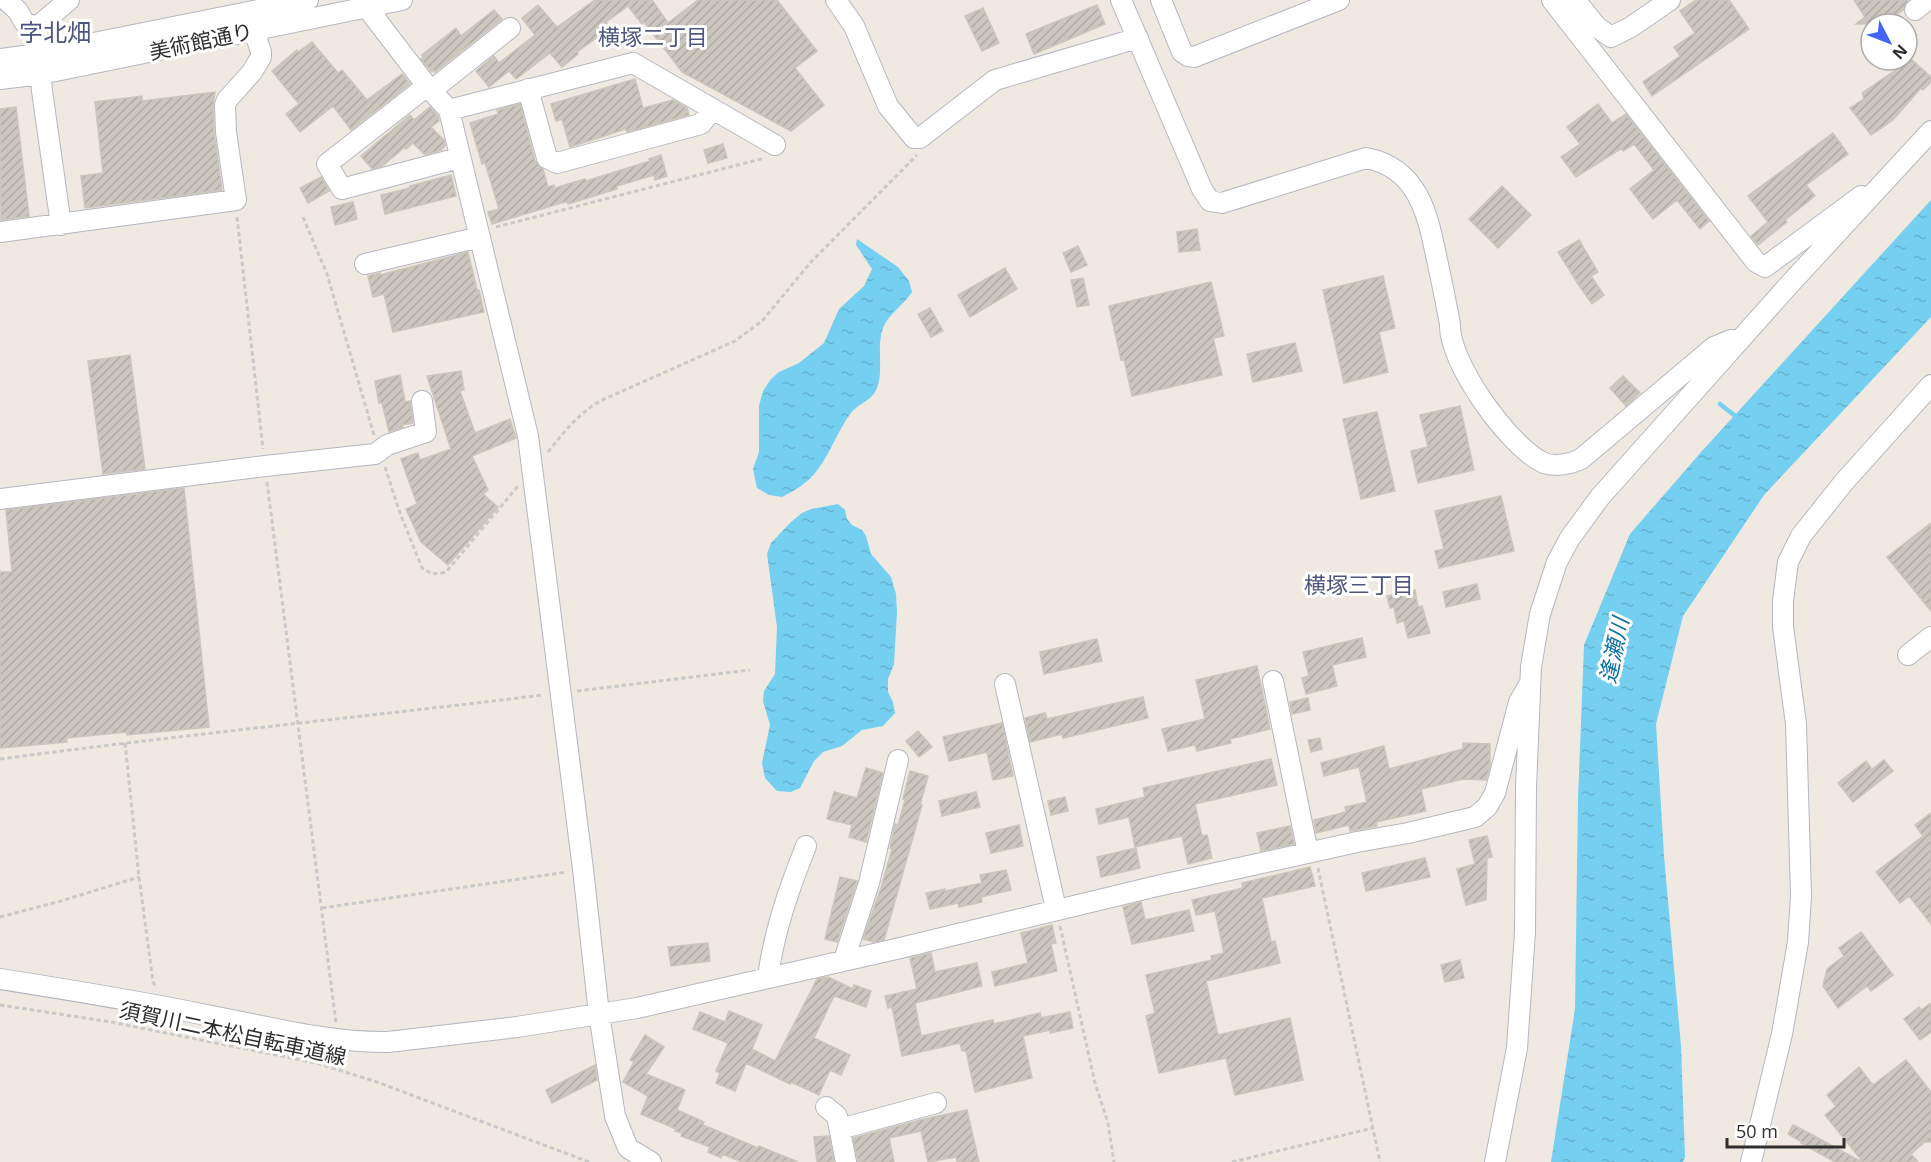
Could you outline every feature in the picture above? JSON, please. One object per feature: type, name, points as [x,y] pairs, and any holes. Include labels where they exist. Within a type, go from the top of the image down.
[{"type":"street","points":[[6,0],[18,11],[24,22],[37,27]]},
{"type":"street","points":[[37,27],[69,0]]},
{"type":"street","name":"美術館通り","points":[[0,59],[39,54],[308,0]]},
{"type":"street","name":"美術館通り","points":[[0,79],[41,74],[254,30],[364,4],[402,0]]},
{"type":"street","points":[[836,0],[854,26],[888,106],[914,138],[920,138],[995,80],[1138,38]]},
{"type":"street","points":[[1121,0],[1202,189],[1210,201],[1222,202],[1366,158],[1380,161],[1398,171],[1419,196],[1429,221],[1450,333],[1457,354],[1479,396],[1515,442],[1545,463],[1553,465],[1581,459],[1714,347],[1731,340],[1739,340]]},
{"type":"street","points":[[1161,0],[1182,52],[1194,57],[1339,0]]},
{"type":"street","points":[[1552,0],[1756,262],[1764,267],[1893,174]]},
{"type":"street","points":[[1575,0],[1597,27],[1611,37],[1631,27],[1670,0]]},
{"type":"street","points":[[364,4],[429,88],[449,110],[459,158],[480,234],[502,335],[528,436],[599,1014],[615,1116],[628,1148],[651,1162]]},
{"type":"street","points":[[37,27],[61,225]]},
{"type":"street","points":[[459,158],[342,189],[327,164],[510,28]]},
{"type":"street","points":[[0,232],[236,200],[226,132],[225,105],[261,57],[254,30]]},
{"type":"street","points":[[449,110],[633,63],[775,145]]},
{"type":"street","points":[[528,89],[547,158],[557,163],[702,124],[713,109]]},
{"type":"street","points":[[1495,1162],[1510,1091],[1518,1036],[1525,932],[1526,787],[1532,654],[1540,614],[1557,562],[1570,538],[1600,497],[1739,340],[1931,131]]},
{"type":"street","points":[[365,264],[480,234]]},
{"type":"street","points":[[1751,1162],[1782,1034],[1798,942],[1801,896],[1796,724],[1783,627],[1784,581],[1788,562],[1801,536],[1844,482],[1931,385]]},
{"type":"street","points":[[0,499],[375,454],[387,445],[426,432],[422,401]]},
{"type":"street","points":[[1908,655],[1931,637]]},
{"type":"street","points":[[1273,681],[1312,852]]},
{"type":"street","points":[[0,979],[123,998],[306,1034],[367,1042],[388,1042],[517,1027],[637,1008],[1056,909],[1475,817],[1487,807],[1495,793],[1519,702],[1530,683]]},
{"type":"street","points":[[1005,684],[1056,909]]},
{"type":"street","points":[[844,960],[869,883],[898,760]]},
{"type":"street","points":[[768,977],[780,917],[806,846]]},
{"type":"street","points":[[840,1129],[936,1103]]},
{"type":"street","points":[[826,1107],[837,1116],[846,1162]]},
{"type":"path","points":[[303,217],[327,274],[379,451],[400,513],[422,568],[430,573],[438,574],[446,572],[574,420],[587,409],[600,401],[735,341],[751,331],[811,262],[917,156],[920,138]]},
{"type":"path","points":[[480,234],[767,158],[775,145]]},
{"type":"path","points":[[0,759],[750,670]]},
{"type":"path","points":[[298,725],[336,1014],[337,1038]]},
{"type":"path","points":[[125,743],[153,982],[161,992]]},
{"type":"path","points":[[1312,852],[1321,879],[1380,1162]]},
{"type":"path","points":[[322,908],[583,869]]},
{"type":"path","points":[[0,917],[139,877]]},
{"type":"path","points":[[1056,909],[1095,1083],[1108,1123],[1113,1162]]},
{"type":"path","name":"須賀川二本松自転車道線","points":[[0,1005],[111,1022],[316,1063],[377,1082],[589,1162]]},
{"type":"path","points":[[1232,1162],[1373,1128]]},
{"type":"water","name":"逢瀬川","points":[[1931,200],[1931,317],[1764,495],[1683,616],[1656,724],[1664,856],[1681,1046],[1685,1157],[1683,1162],[1551,1162],[1575,1009],[1578,799],[1584,645],[1630,534],[1702,451]]},
{"type":"water","points":[[857,239],[898,267],[909,281],[912,292],[883,328],[880,343],[879,381],[875,392],[851,413],[823,462],[811,478],[782,497],[769,495],[757,488],[753,469],[759,452],[759,406],[763,391],[779,372],[799,363],[824,343],[839,309],[864,286],[872,269],[856,245]]},
{"type":"water","points":[[838,504],[845,510],[847,519],[852,525],[862,530],[866,536],[871,554],[891,577],[896,594],[894,664],[888,679],[888,692],[895,713],[883,726],[862,730],[842,746],[823,752],[814,761],[800,788],[791,792],[777,791],[765,778],[762,763],[770,725],[763,701],[764,691],[775,674],[777,627],[767,554],[771,543],[802,513]]},
{"type":"building","points":[[595,0],[652,0],[668,23],[698,0],[777,0],[817,51],[795,68],[824,105],[791,131],[682,72],[644,22],[642,24],[628,6],[606,22],[610,28],[577,52],[578,54],[562,67],[550,53],[516,79],[509,71],[489,87],[476,71],[494,56],[499,63],[535,35],[522,18],[538,5],[557,27]]},
{"type":"building","points":[[1696,0],[1729,0],[1749,29],[1652,96],[1643,82],[1680,56],[1674,47],[1695,33],[1680,11]]},
{"type":"building","points":[[1854,0],[1908,0],[1900,12],[1862,12]]},
{"type":"building","points":[[1097,5],[1105,24],[1034,54],[1026,34]]},
{"type":"building","points":[[983,8],[999,43],[982,51],[965,16]]},
{"type":"building","points":[[494,10],[502,19],[435,72],[434,70],[432,72],[421,59],[422,55],[456,28],[461,36]]},
{"type":"building","points":[[312,42],[338,73],[342,70],[367,100],[402,74],[410,84],[351,130],[333,106],[300,132],[286,114],[299,104],[272,71],[297,50],[298,52]]},
{"type":"building","points":[[1919,66],[1931,77],[1931,82],[1923,90],[1921,88],[1893,120],[1871,135],[1850,108],[1864,99],[1862,93],[1893,72],[1919,72]]},
{"type":"building","points":[[635,79],[643,108],[673,100],[687,108],[689,115],[627,132],[626,129],[570,147],[562,119],[556,121],[551,104]]},
{"type":"building","points":[[215,92],[214,132],[222,190],[85,208],[81,176],[103,173],[95,102],[142,96],[142,101]]},
{"type":"building","points":[[520,104],[535,161],[543,169],[548,187],[554,185],[555,188],[585,179],[586,181],[650,161],[649,159],[661,155],[667,176],[655,180],[654,175],[568,204],[568,201],[492,224],[488,212],[499,209],[470,123],[498,114],[497,110]]},
{"type":"building","points":[[1598,104],[1612,123],[1626,114],[1709,221],[1700,229],[1677,200],[1653,219],[1630,189],[1654,170],[1634,144],[1623,151],[1622,148],[1576,177],[1561,157],[1580,144],[1567,127]]},
{"type":"building","points":[[16,107],[29,216],[1,220],[0,109]]},
{"type":"building","points":[[430,107],[438,116],[439,121],[431,127],[444,140],[445,146],[441,150],[425,155],[413,143],[382,166],[372,169],[361,156],[410,115],[414,120]]},
{"type":"building","points":[[1833,133],[1848,154],[1806,185],[1815,196],[1758,245],[1751,236],[1768,222],[1748,196]]},
{"type":"building","points":[[723,144],[727,158],[708,163],[704,150]]},
{"type":"building","points":[[451,175],[456,196],[385,214],[381,195]]},
{"type":"building","points":[[321,177],[329,191],[308,203],[300,188]]},
{"type":"building","points":[[1502,186],[1531,215],[1498,248],[1469,219]]},
{"type":"building","points":[[353,202],[357,219],[335,225],[331,207]]},
{"type":"building","points":[[1197,229],[1200,250],[1179,252],[1177,232]]},
{"type":"building","points":[[1579,240],[1598,272],[1591,276],[1604,295],[1592,304],[1558,252]]},
{"type":"building","points":[[1078,246],[1087,265],[1071,272],[1063,253]]},
{"type":"building","points":[[468,252],[484,312],[393,332],[384,294],[373,297],[368,276],[380,273],[380,275]]},
{"type":"building","points":[[1005,268],[1017,289],[970,317],[958,295]]},
{"type":"building","points":[[1383,276],[1395,328],[1379,332],[1388,372],[1344,383],[1323,290]]},
{"type":"building","points":[[1083,278],[1089,305],[1077,307],[1071,280]]},
{"type":"building","points":[[1211,282],[1224,336],[1213,338],[1222,375],[1132,396],[1109,306]]},
{"type":"building","points":[[930,308],[943,331],[931,337],[918,314]]},
{"type":"building","points":[[1295,343],[1302,371],[1253,382],[1247,354]]},
{"type":"building","points":[[130,355],[145,469],[103,474],[88,361]]},
{"type":"building","points":[[461,371],[464,390],[460,391],[475,433],[510,419],[516,438],[472,456],[488,490],[483,494],[498,507],[448,565],[421,542],[406,509],[417,504],[401,459],[418,453],[420,460],[451,449],[427,376]]},
{"type":"building","points":[[400,375],[405,402],[410,401],[413,423],[402,425],[403,427],[389,432],[382,403],[379,403],[375,381]]},
{"type":"building","points":[[1623,376],[1640,393],[1626,406],[1610,388]]},
{"type":"building","points":[[1460,406],[1474,470],[1418,483],[1411,451],[1428,447],[1420,415]]},
{"type":"building","points":[[1377,412],[1395,491],[1361,499],[1343,419]]},
{"type":"building","points":[[184,488],[209,727],[66,738],[67,742],[0,748],[0,572],[12,572],[6,510]]},
{"type":"building","points":[[1501,496],[1514,551],[1439,568],[1435,551],[1444,549],[1435,511]]},
{"type":"building","points":[[1931,523],[1931,611],[1887,557]]},
{"type":"building","points":[[1477,584],[1480,599],[1446,607],[1443,592]]},
{"type":"building","points":[[1415,590],[1418,607],[1422,606],[1430,633],[1408,638],[1404,621],[1397,623],[1394,607],[1390,608],[1387,596]]},
{"type":"building","points":[[1362,638],[1366,657],[1332,665],[1337,686],[1306,694],[1302,678],[1309,676],[1303,652]]},
{"type":"building","points":[[1097,639],[1102,661],[1044,674],[1040,652]]},
{"type":"building","points":[[1257,666],[1270,729],[1230,739],[1231,743],[1197,751],[1195,745],[1168,751],[1162,729],[1205,719],[1196,680]]},
{"type":"building","points":[[1143,697],[1148,718],[1063,738],[1062,734],[1030,742],[1025,718],[1045,713],[1047,719]]},
{"type":"building","points":[[1308,698],[1310,710],[1292,714],[1290,702]]},
{"type":"building","points":[[1002,723],[1013,776],[993,780],[987,752],[949,761],[943,737]]},
{"type":"building","points":[[918,731],[932,747],[919,757],[906,741]]},
{"type":"building","points":[[1320,738],[1322,749],[1311,752],[1308,740]]},
{"type":"building","points":[[1463,743],[1490,744],[1490,766],[1486,780],[1464,779],[1421,789],[1426,811],[1376,822],[1377,826],[1350,831],[1349,825],[1316,833],[1314,820],[1346,812],[1345,807],[1367,802],[1359,767],[1324,776],[1321,763],[1384,746],[1389,769],[1463,749]]},
{"type":"building","points":[[1271,759],[1277,785],[1195,804],[1202,836],[1207,835],[1212,858],[1188,864],[1182,836],[1135,847],[1129,817],[1099,824],[1096,809],[1145,797],[1143,788]]},
{"type":"building","points":[[1884,760],[1893,771],[1853,802],[1838,783],[1866,761],[1872,769]]},
{"type":"building","points":[[866,768],[883,773],[866,842],[849,837],[852,825],[827,819],[834,792],[857,798]]},
{"type":"building","points":[[910,771],[928,776],[920,805],[922,805],[884,940],[874,942],[863,939],[892,849],[890,848],[895,824],[898,825]]},
{"type":"building","points":[[976,792],[980,807],[942,816],[939,801]]},
{"type":"building","points":[[1065,797],[1068,811],[1051,815],[1048,801]]},
{"type":"building","points":[[1931,813],[1931,924],[1909,896],[1900,903],[1876,872],[1923,836],[1915,825]]},
{"type":"building","points":[[1019,825],[1023,846],[991,853],[986,833]]},
{"type":"building","points":[[1290,826],[1294,844],[1261,851],[1257,833]]},
{"type":"building","points":[[1487,836],[1492,857],[1487,858],[1486,900],[1466,905],[1457,869],[1475,864],[1469,840]]},
{"type":"building","points":[[1136,848],[1140,868],[1101,877],[1097,857]]},
{"type":"building","points":[[1425,858],[1430,877],[1366,891],[1362,873]]},
{"type":"building","points":[[1310,867],[1315,886],[1262,898],[1271,942],[1275,941],[1280,963],[1206,981],[1218,1035],[1290,1018],[1303,1080],[1235,1095],[1226,1058],[1159,1073],[1146,1016],[1155,1013],[1146,975],[1212,960],[1211,956],[1224,953],[1215,911],[1196,915],[1192,900],[1243,888],[1242,883]]},
{"type":"building","points":[[1006,870],[1011,890],[981,897],[982,902],[959,907],[958,903],[930,909],[926,893],[982,883],[980,875]]},
{"type":"building","points":[[840,877],[857,881],[837,942],[825,939]]},
{"type":"building","points":[[1141,902],[1145,920],[1189,910],[1194,931],[1132,944],[1123,907]]},
{"type":"building","points":[[1052,925],[1056,943],[1051,944],[1057,971],[995,986],[992,972],[1028,963],[1021,933]]},
{"type":"building","points":[[1861,932],[1893,975],[1871,991],[1867,986],[1838,1008],[1823,986],[1827,969],[1844,956],[1839,948]]},
{"type":"building","points":[[708,943],[710,961],[671,966],[668,947]]},
{"type":"building","points":[[931,953],[935,972],[977,963],[982,986],[915,1003],[921,1036],[993,1020],[994,1024],[1040,1013],[1041,1018],[1070,1012],[1073,1028],[1023,1036],[1032,1078],[975,1092],[966,1051],[962,1051],[960,1043],[902,1056],[892,1007],[888,1008],[885,996],[917,989],[910,958]]},
{"type":"building","points":[[1460,960],[1464,978],[1445,982],[1441,965]]},
{"type":"building","points":[[828,977],[853,989],[854,985],[871,991],[866,1007],[834,996],[814,1038],[850,1055],[841,1075],[830,1070],[819,1095],[746,1063],[735,1091],[716,1083],[720,1073],[716,1071],[728,1043],[693,1029],[700,1012],[725,1022],[729,1011],[762,1025],[752,1049],[775,1061],[817,979]]},
{"type":"building","points":[[1931,1003],[1931,1032],[1920,1040],[1904,1019],[1919,1007],[1921,1010]]},
{"type":"building","points":[[645,1035],[664,1047],[646,1074],[685,1090],[677,1110],[704,1122],[703,1125],[798,1162],[742,1162],[722,1154],[721,1158],[708,1152],[710,1147],[681,1136],[682,1133],[675,1131],[676,1129],[641,1114],[648,1096],[623,1082],[634,1062],[630,1060]]},
{"type":"building","points":[[1906,1060],[1931,1092],[1931,1142],[1925,1142],[1911,1154],[1918,1162],[1863,1162],[1825,1115],[1836,1106],[1827,1095],[1859,1067],[1873,1085]]},
{"type":"building","points":[[595,1065],[597,1080],[552,1103],[546,1090]]},
{"type":"building","points":[[967,1110],[979,1162],[957,1162],[956,1157],[928,1162],[921,1131],[889,1138],[894,1162],[858,1162],[853,1138]]},
{"type":"building","points":[[1793,1125],[1862,1162],[1835,1162],[1788,1134]]},
{"type":"building","points":[[829,1136],[834,1162],[817,1162],[814,1137]]},
{"type":"waterway","points":[[1720,404],[1739,419]]},
{"type":"district","name":"字北畑","points":[[55,31]]},
{"type":"district","name":"横塚二丁目","points":[[653,36]]},
{"type":"district","name":"横塚三丁目","points":[[1359,584]]}]
